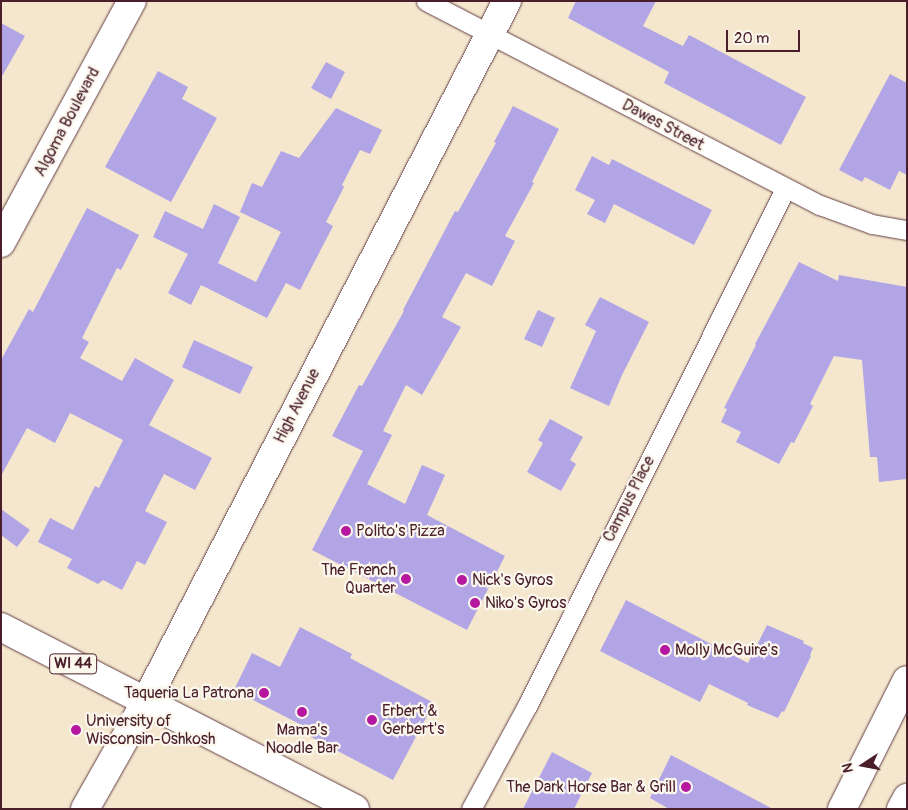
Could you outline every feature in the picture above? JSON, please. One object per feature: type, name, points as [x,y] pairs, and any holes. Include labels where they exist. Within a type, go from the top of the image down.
[{"type":"main road","name":"Algoma Boulevard","points":[[1,243],[132,1]]},
{"type":"main road","name":"High Avenue","points":[[85,809],[146,701],[507,1]]},
{"type":"main road","name":"WI 44","points":[[1,627],[355,809]]},
{"type":"main road","points":[[842,809],[907,680]]},
{"type":"main road","points":[[902,809],[907,798]]},
{"type":"street","name":"Dawes Street","points":[[426,1],[786,189],[820,205],[872,224],[907,230]]},
{"type":"street","name":"Campus Place","points":[[471,809],[527,706],[786,189]]},
{"type":"building","points":[[576,1],[656,1],[643,26],[683,46],[689,35],[806,97],[781,145],[664,83],[669,72],[568,18]]},
{"type":"building","points":[[1,23],[25,36],[1,78]]},
{"type":"building","points":[[326,62],[345,72],[331,99],[311,88]]},
{"type":"building","points":[[158,71],[188,87],[182,99],[217,118],[171,202],[105,167]]},
{"type":"building","points":[[890,74],[907,83],[907,175],[899,171],[890,190],[865,177],[862,182],[839,170]]},
{"type":"building","points":[[513,106],[559,129],[532,182],[534,183],[505,236],[515,241],[492,286],[466,273],[442,317],[461,327],[422,395],[406,385],[383,431],[392,435],[367,484],[405,504],[422,465],[445,475],[427,515],[505,556],[467,630],[312,550],[363,451],[332,436],[359,385],[362,386],[404,311],[455,211],[458,212],[496,143],[494,142]]},
{"type":"building","points":[[336,108],[382,130],[370,154],[360,150],[342,185],[344,187],[326,222],[333,226],[300,290],[286,283],[267,318],[201,285],[191,305],[168,293],[188,254],[153,237],[165,211],[203,229],[214,204],[240,217],[218,263],[256,282],[281,232],[240,212],[252,183],[262,187],[281,151],[299,158]]},
{"type":"building","points":[[592,156],[609,165],[612,159],[712,210],[694,245],[614,204],[605,223],[587,214],[595,200],[575,190]]},
{"type":"building","points":[[87,208],[139,235],[121,270],[117,268],[82,338],[89,342],[80,358],[122,381],[135,358],[174,380],[149,425],[212,458],[195,490],[164,474],[145,511],[167,522],[145,565],[137,561],[122,590],[103,580],[98,584],[67,568],[72,559],[38,542],[50,518],[73,530],[95,486],[99,488],[123,440],[70,413],[55,443],[27,428],[1,476],[1,360],[29,309],[33,312]]},
{"type":"building","points":[[799,262],[838,281],[839,275],[907,287],[907,479],[879,482],[877,457],[870,457],[862,360],[834,356],[810,404],[813,406],[794,443],[791,442],[779,464],[736,442],[741,432],[721,422],[727,409],[724,408],[755,344]]},
{"type":"building","points":[[600,297],[649,322],[622,375],[609,406],[570,388],[596,331],[585,325]]},
{"type":"building","points":[[538,310],[555,318],[542,347],[524,339]]},
{"type":"building","points":[[194,340],[253,367],[240,394],[182,367]]},
{"type":"building","points":[[550,419],[583,437],[570,460],[576,464],[561,491],[527,472],[543,443],[538,440]]},
{"type":"building","points":[[1,509],[30,530],[17,547],[1,535]]},
{"type":"building","points":[[626,600],[748,663],[767,625],[804,641],[803,643],[813,648],[811,656],[784,712],[782,711],[778,718],[747,705],[748,703],[709,684],[700,702],[600,651]]},
{"type":"building","points":[[300,627],[352,654],[350,658],[434,703],[393,780],[311,737],[313,731],[234,690],[252,653],[280,667]]},
{"type":"building","points":[[552,752],[592,773],[574,809],[523,809]]},
{"type":"building","points":[[671,755],[773,809],[669,809],[650,798]]},
{"type":"place","name":"Polito's Pizza","points":[[346,531]]},
{"type":"place","name":"The French Quarter","points":[[406,579]]},
{"type":"place","name":"Nick's Gyros","points":[[462,580]]},
{"type":"place","name":"Niko's Gyros","points":[[475,603]]},
{"type":"place","name":"Molly McGuire's","points":[[665,650]]},
{"type":"place","name":"Taqueria La Patrona","points":[[264,693]]},
{"type":"place","name":"Mama's Noodle Bar","points":[[302,712]]},
{"type":"place","name":"Erbert & Gerbert's","points":[[372,720]]},
{"type":"place","name":"University of Wisconsin-Oshkosh","points":[[76,730]]},
{"type":"place","name":"The Dark Horse Bar & Grill","points":[[686,787]]}]
